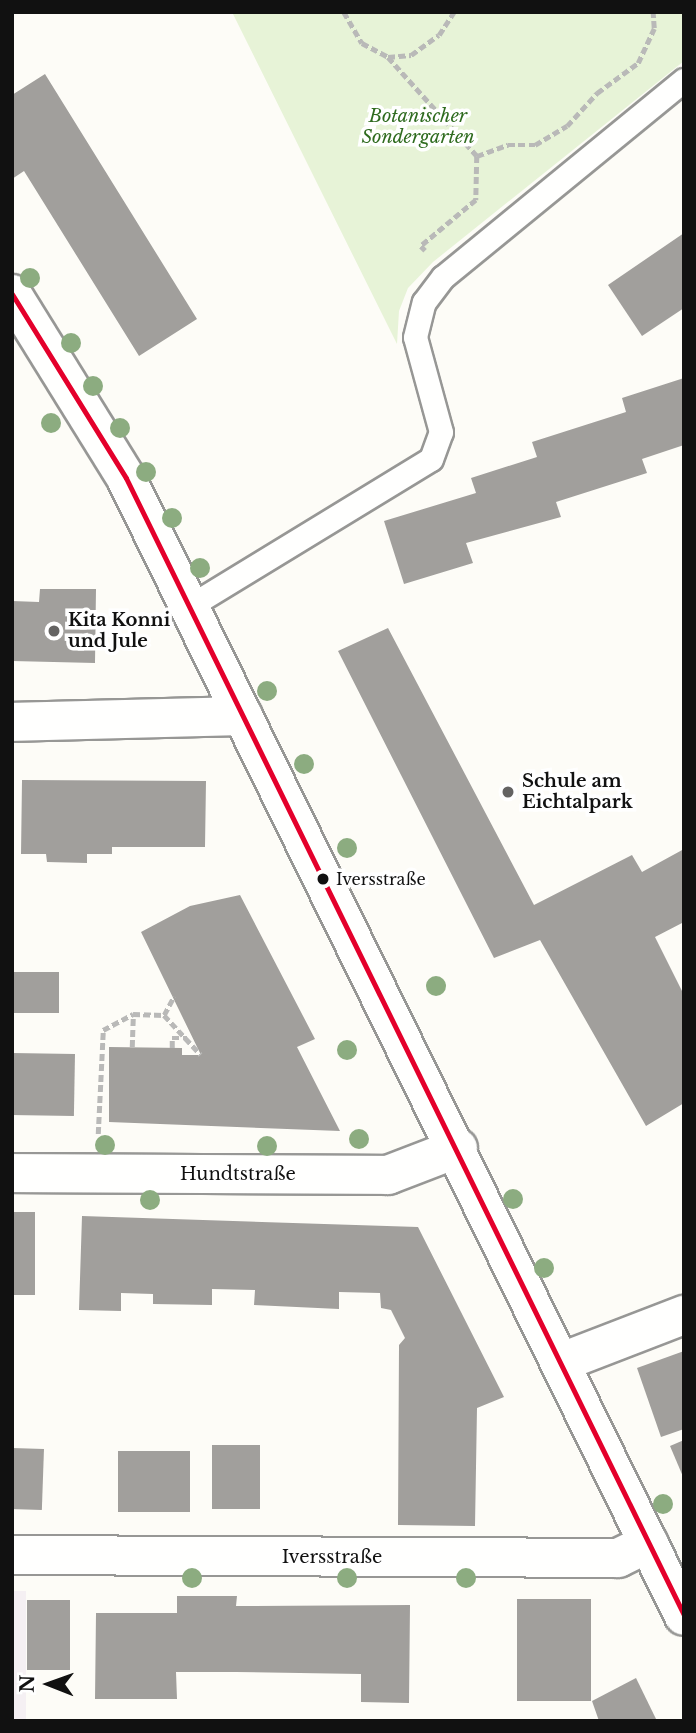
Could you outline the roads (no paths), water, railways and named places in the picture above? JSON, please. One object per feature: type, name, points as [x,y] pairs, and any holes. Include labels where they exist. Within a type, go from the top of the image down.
[{"type":"street","points":[[12,294],[126,478],[458,1148],[684,1616]]},
{"type":"street","points":[[12,722],[243,716]]},
{"type":"street","name":"Hundtstraße","points":[[12,1173],[388,1175],[458,1148]]},
{"type":"street","points":[[562,1362],[684,1315]]},
{"type":"street","name":"Iversstraße","points":[[12,1555],[618,1558],[649,1543]]},
{"type":"lane","points":[[190,606],[431,459],[441,432],[415,325],[443,277],[684,80]]},
{"type":"place","name":"Kita Konni und Jule","points":[[54,631]]},
{"type":"place","name":"Schule am Eichtalpark","points":[[508,792]]},
{"type":"place","name":"Iversstraße","points":[[323,879]]},
{"type":"park label","name":"Botanischer Sondergarten","points":[[418,127]]}]
